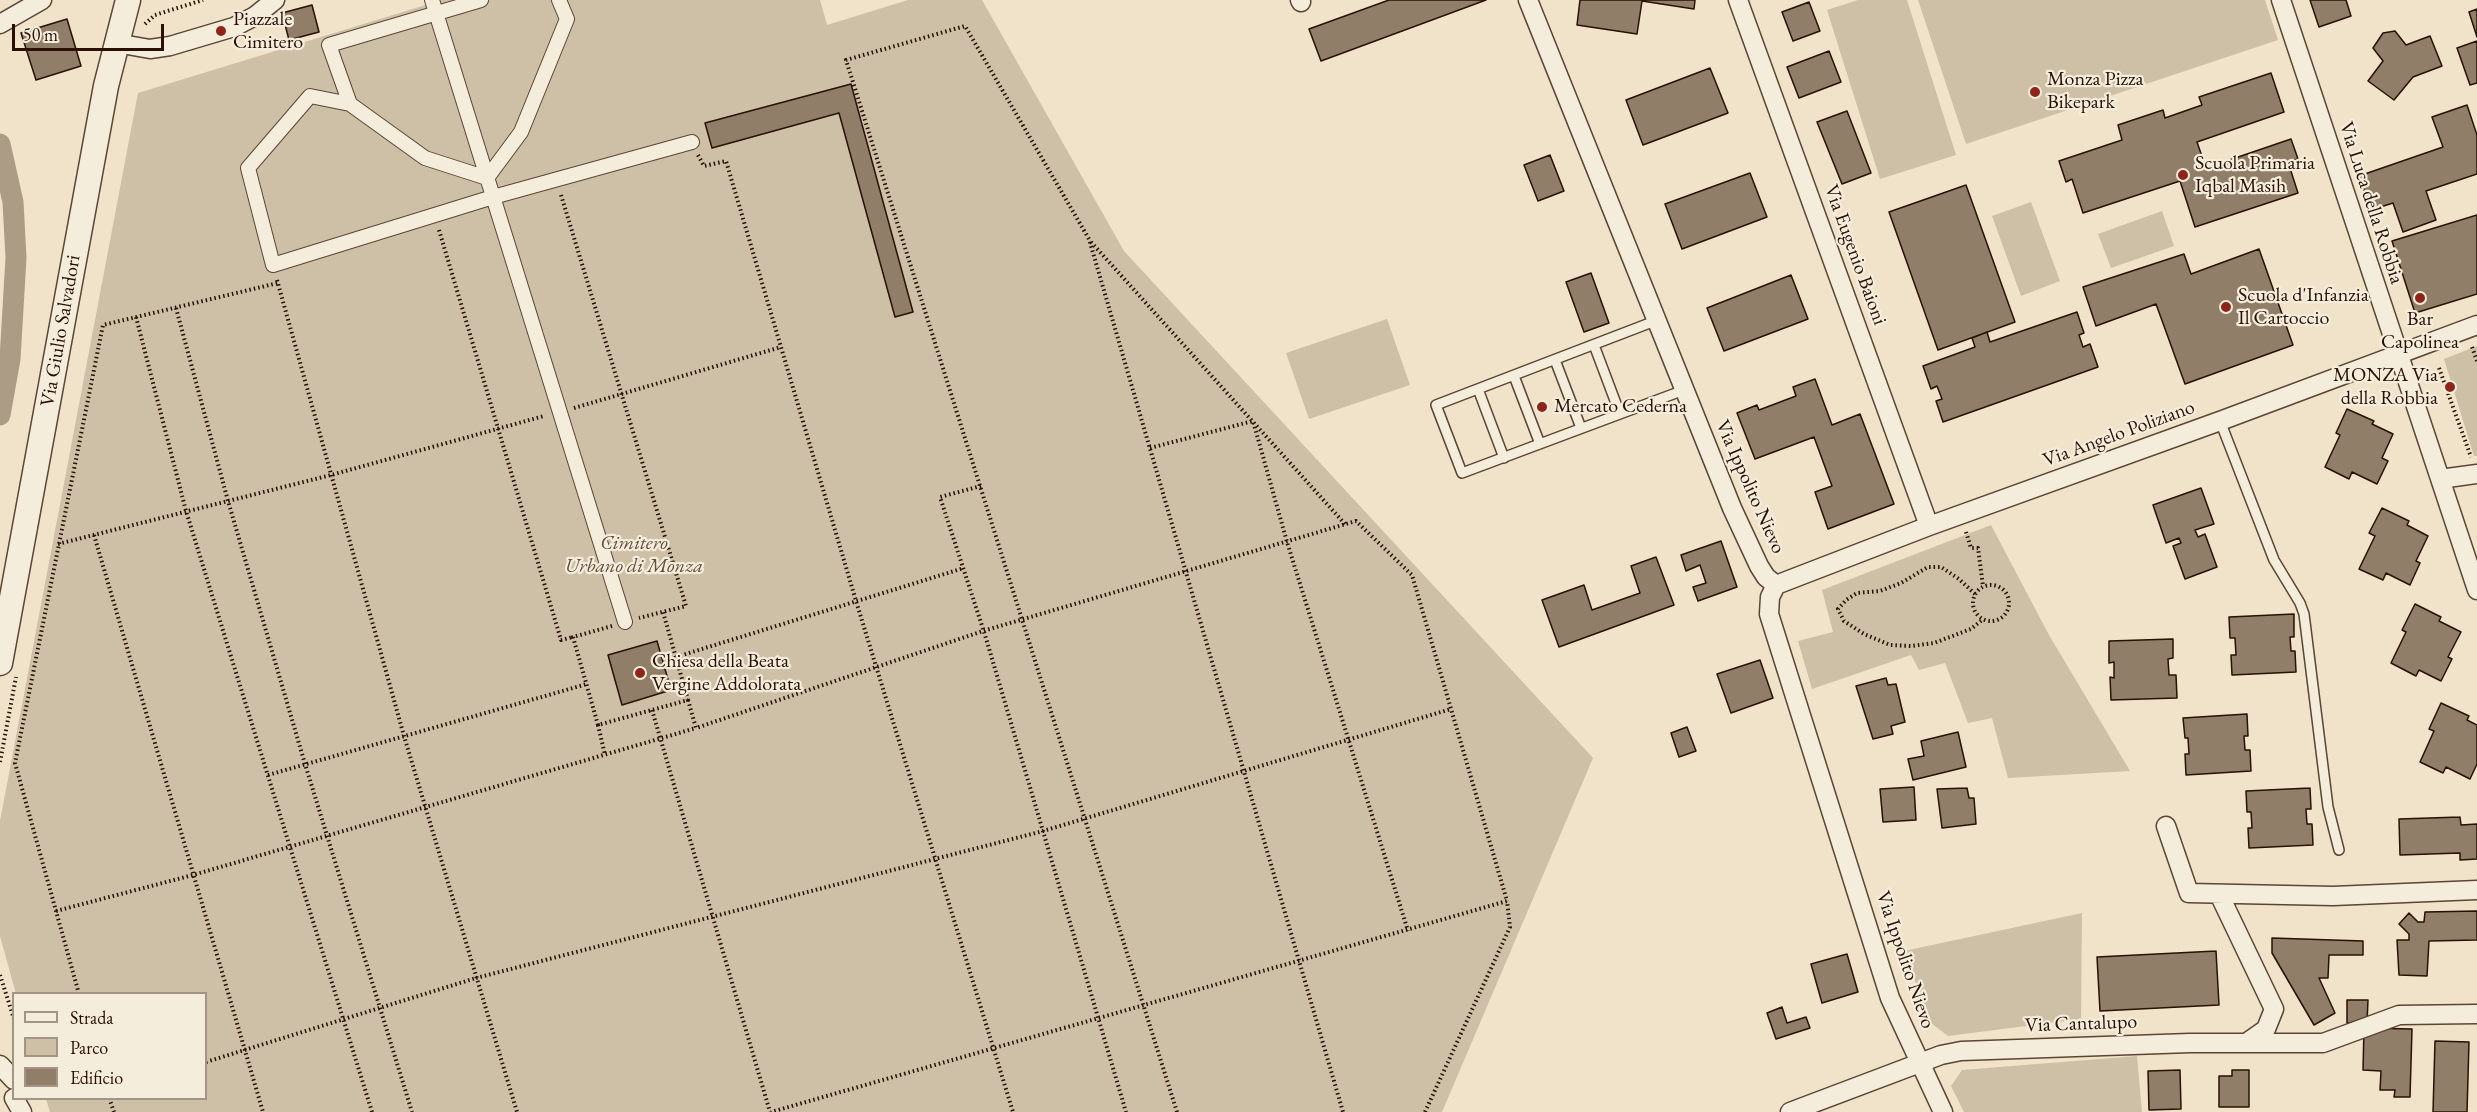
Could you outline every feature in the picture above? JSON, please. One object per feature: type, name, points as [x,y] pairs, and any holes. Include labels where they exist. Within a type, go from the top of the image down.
[{"type":"street","points":[[0,24],[42,0]]},
{"type":"street","name":"Via Giulio Salvadori","points":[[0,663],[116,43],[128,0]]},
{"type":"street","points":[[116,43],[150,49],[170,46],[234,27],[255,16],[275,0]]},
{"type":"street","points":[[432,0],[625,622]]},
{"type":"street","points":[[350,104],[329,45],[481,0]]},
{"type":"street","points":[[487,178],[521,132],[567,19],[560,0]]},
{"type":"street","name":"Via Ippolito Nievo","points":[[1528,0],[1732,508],[1759,566],[1766,577],[1776,585],[1770,597],[1769,614],[1890,998],[1943,1112]]},
{"type":"street","name":"Via Eugenio Baioni","points":[[1738,0],[1929,526]]},
{"type":"street","name":"Via Luca della Robbia","points":[[2281,0],[2477,590]]},
{"type":"street","points":[[487,178],[424,158],[350,104],[310,96],[248,168],[273,265],[493,197],[692,142]]},
{"type":"street","name":"Via Angelo Poliziano","points":[[1776,585],[1929,526],[2477,325]]},
{"type":"street","points":[[2440,479],[2477,474]]},
{"type":"street","points":[[2166,826],[2189,893],[2332,896],[2477,890]]},
{"type":"street","points":[[2219,894],[2274,1009],[2266,1029],[2246,1043]]},
{"type":"street","name":"Via Cantalupo","points":[[1920,1065],[1941,1055],[1961,1051],[2190,1042],[2323,1043],[2398,1015],[2477,1014]]},
{"type":"street","points":[[0,1065],[12,1078]]},
{"type":"street","points":[[1790,1112],[1920,1065]]},
{"type":"lane","points":[[1656,321],[1436,405],[1462,473],[1684,390]]},
{"type":"lane","points":[[1594,345],[1620,414]]},
{"type":"lane","points":[[1555,360],[1581,428]]},
{"type":"lane","points":[[1514,376],[1540,444]]},
{"type":"lane","points":[[1478,389],[1504,458]]},
{"type":"lane","points":[[2220,421],[2274,560],[2300,603],[2304,614],[2328,807],[2338,849]]},
{"type":"path","points":[[1176,1112],[1145,1005],[846,60],[964,26],[1089,239],[1345,524]]},
{"type":"path","points":[[692,142],[704,166],[726,161],[856,601],[1013,1112]]},
{"type":"path","points":[[434,215],[496,429],[561,640],[687,606],[556,180]]},
{"type":"path","points":[[1089,239],[1343,1112]]},
{"type":"path","points":[[273,265],[404,736],[518,1112]]},
{"type":"path","points":[[80,992],[15,763],[103,325],[278,283]]},
{"type":"path","points":[[176,308],[228,501],[305,764],[412,1112]]},
{"type":"path","points":[[136,317],[186,512],[372,1112]]},
{"type":"path","points":[[58,544],[331,475],[560,412],[781,346]]},
{"type":"path","points":[[2439,368],[2469,456],[2477,460]]},
{"type":"path","points":[[1150,447],[1253,421]]},
{"type":"path","points":[[1253,421],[1287,542],[1408,931]]},
{"type":"path","points":[[981,486],[940,497],[964,568],[1126,1112]]},
{"type":"path","points":[[1960,515],[1971,548],[1978,548],[1983,586]]},
{"type":"path","points":[[56,911],[193,875],[661,739],[983,631],[1356,521],[1412,575],[1507,901],[1510,927],[1425,1112]]},
{"type":"path","points":[[94,535],[263,1112]]},
{"type":"path","points":[[1975,594],[1941,567],[1928,567],[1901,583],[1880,591],[1857,593],[1838,609],[1844,621],[1864,634],[1890,645],[1911,646],[1935,643],[1971,629],[1982,620]]},
{"type":"path","points":[[676,657],[964,568]]},
{"type":"path","points":[[1990,585],[2003,589],[2009,600],[2009,609],[2003,618],[1994,622],[1982,620],[1975,612],[1972,604],[1975,594],[1983,586],[1990,585]]},
{"type":"path","points":[[663,612],[696,728]]},
{"type":"path","points":[[573,637],[605,755]]},
{"type":"path","points":[[268,775],[586,684]]},
{"type":"path","points":[[598,726],[688,700]]},
{"type":"path","points":[[652,710],[770,1112],[1507,901]]},
{"type":"path","points":[[207,1062],[476,978],[1043,831],[1451,710]]},
{"type":"path","points":[[0,975],[12,1013]]},
{"type":"green space","name":"Cimitero Urbano di Monza","points":[[442,0],[820,0],[827,25],[908,0],[982,0],[1124,251],[1593,758],[1442,1112],[50,1112],[46,1100],[207,1100],[207,992],[15,992],[0,936],[0,821],[138,93]]},
{"type":"green space","points":[[1858,0],[1907,0],[1956,155],[1880,179],[1827,10]]},
{"type":"green space","name":"Monza Pizza Bikepark","points":[[1918,0],[2265,0],[2278,40],[1966,144]]},
{"type":"green space","points":[[2031,202],[2060,281],[2021,296],[1992,216]]},
{"type":"green space","points":[[2162,211],[2174,246],[2111,268],[2098,234]]},
{"type":"green space","points":[[1387,319],[1410,385],[1309,419],[1286,353]]},
{"type":"green space","points":[[2477,346],[2477,456],[2474,456],[2444,359]]},
{"type":"green space","points":[[1991,525],[2049,635],[2130,771],[2008,778],[1992,718],[1968,723],[1945,663],[1919,670],[1911,655],[1812,689],[1798,641],[1833,632],[1822,590]]},
{"type":"green space","points":[[2082,913],[2081,1019],[1948,1036],[1931,1023],[1904,951]]},
{"type":"green space","points":[[2137,1056],[2142,1112],[1964,1112],[1951,1086],[1962,1070]]},
{"type":"building","points":[[1389,0],[1486,0],[1321,61],[1309,29]]},
{"type":"building","points":[[1580,0],[1695,0],[1694,9],[1642,1],[1637,34],[1577,25]]},
{"type":"building","points":[[2310,0],[2346,0],[2351,16],[2319,27]]},
{"type":"building","points":[[1809,2],[1820,31],[1793,41],[1782,12]]},
{"type":"building","points":[[312,5],[319,32],[289,40],[282,13]]},
{"type":"building","points":[[2477,9],[2477,37],[2469,12]]},
{"type":"building","points":[[67,19],[81,66],[36,80],[21,33]]},
{"type":"building","points":[[2395,31],[2406,45],[2430,36],[2442,66],[2413,77],[2394,100],[2368,81],[2383,61],[2373,48],[2383,33]]},
{"type":"building","points":[[2477,41],[2477,83],[2470,85],[2457,48]]},
{"type":"building","points":[[1829,51],[1841,82],[1799,98],[1787,67]]},
{"type":"building","points":[[1710,68],[1728,113],[1643,145],[1626,100]]},
{"type":"building","points":[[2271,73],[2284,112],[2197,142],[2206,168],[2291,139],[2298,159],[2288,162],[2298,193],[2195,227],[2180,181],[2083,213],[2072,179],[2066,182],[2059,161],[2122,140],[2118,125],[2163,110],[2165,118],[2202,105],[2199,97]]},
{"type":"building","points":[[851,84],[913,312],[895,317],[839,113],[712,148],[705,123]]},
{"type":"building","points":[[2467,105],[2477,135],[2477,174],[2426,191],[2436,220],[2403,232],[2393,203],[2371,210],[2359,176],[2443,147],[2432,117]]},
{"type":"building","points":[[1847,111],[1871,173],[1842,184],[1817,122]]},
{"type":"building","points":[[1550,155],[1564,191],[1538,201],[1524,165]]},
{"type":"building","points":[[1750,173],[1767,217],[1682,249],[1665,204]]},
{"type":"building","points":[[1966,185],[2015,322],[1938,350],[1889,212]]},
{"type":"building","points":[[2477,215],[2477,294],[2415,313],[2392,241]]},
{"type":"building","points":[[2259,249],[2293,345],[2185,384],[2156,304],[2096,326],[2083,287],[2184,254],[2191,274]]},
{"type":"building","points":[[1591,273],[1609,323],[1584,332],[1566,282]]},
{"type":"building","points":[[1791,275],[1808,319],[1724,351],[1707,308]]},
{"type":"building","points":[[2077,312],[2084,333],[2079,335],[2083,347],[2090,344],[2098,367],[1943,422],[1936,401],[1942,399],[1937,386],[1931,389],[1923,366],[1975,347],[1972,338],[1987,332],[1990,342]]},
{"type":"building","points":[[1815,379],[1832,425],[1860,414],[1894,504],[1828,529],[1815,492],[1832,486],[1814,437],[1755,459],[1737,413],[1757,405],[1759,410],[1796,396],[1793,387]]},
{"type":"building","points":[[2347,409],[2374,421],[2372,424],[2393,434],[2382,458],[2388,461],[2377,484],[2352,472],[2349,479],[2325,467],[2340,435],[2336,433]]},
{"type":"building","points":[[2201,488],[2214,524],[2195,530],[2198,537],[2205,534],[2217,567],[2185,579],[2173,546],[2181,543],[2179,538],[2166,543],[2153,505]]},
{"type":"building","points":[[2382,508],[2409,521],[2407,525],[2428,536],[2416,561],[2420,563],[2410,585],[2386,573],[2383,580],[2359,569],[2375,536],[2369,533]]},
{"type":"building","points":[[1721,541],[1737,587],[1698,601],[1693,587],[1706,583],[1700,565],[1686,571],[1681,555]]},
{"type":"building","points":[[1656,557],[1674,605],[1559,647],[1542,600],[1584,585],[1592,610],[1640,593],[1631,566]]},
{"type":"building","points":[[2415,604],[2441,617],[2439,621],[2461,632],[2448,657],[2452,659],[2441,681],[2419,670],[2416,676],[2391,663],[2406,632],[2402,630]]},
{"type":"building","points":[[2294,614],[2294,637],[2290,637],[2291,651],[2295,651],[2296,672],[2232,675],[2231,655],[2236,655],[2235,638],[2230,638],[2229,617]]},
{"type":"building","points":[[2173,639],[2173,658],[2168,659],[2169,675],[2176,675],[2177,698],[2111,700],[2110,677],[2114,678],[2114,662],[2109,663],[2109,641]]},
{"type":"building","name":"Chiesa della Beata Vergine Addolorata","points":[[657,641],[671,690],[622,705],[608,655]]},
{"type":"building","points":[[1760,660],[1773,698],[1731,713],[1717,674]]},
{"type":"building","points":[[1886,678],[1888,685],[1896,684],[1905,722],[1891,726],[1893,734],[1873,739],[1856,686]]},
{"type":"building","points":[[2441,703],[2469,716],[2467,720],[2477,725],[2477,764],[2470,779],[2446,767],[2443,773],[2420,762],[2434,731],[2429,729]]},
{"type":"building","points":[[2247,714],[2248,736],[2244,736],[2245,750],[2250,750],[2251,771],[2186,775],[2185,754],[2189,754],[2183,718]]},
{"type":"building","points":[[1687,727],[1696,751],[1679,757],[1671,733]]},
{"type":"building","points":[[1958,732],[1966,767],[1913,780],[1908,759],[1924,756],[1921,741]]},
{"type":"building","points":[[1914,787],[1916,820],[1883,822],[1880,789]]},
{"type":"building","points":[[1967,788],[1969,798],[1974,798],[1976,824],[1942,828],[1937,789]]},
{"type":"building","points":[[2310,788],[2311,809],[2306,809],[2307,824],[2312,824],[2313,845],[2249,848],[2248,828],[2252,828],[2251,812],[2247,812],[2246,791]]},
{"type":"building","points":[[2460,817],[2461,825],[2477,824],[2477,859],[2460,860],[2460,853],[2400,855],[2399,819]]},
{"type":"building","points":[[2477,911],[2477,940],[2429,941],[2427,976],[2399,975],[2397,940],[2409,940],[2409,934],[2399,924],[2409,913],[2418,922],[2424,922],[2425,912]]},
{"type":"building","points":[[2272,938],[2363,941],[2363,955],[2329,955],[2328,978],[2319,978],[2335,1013],[2314,1025],[2272,953]]},
{"type":"building","points":[[2216,951],[2219,1005],[2100,1011],[2097,957]]},
{"type":"building","points":[[1847,954],[1858,992],[1822,1003],[1811,964]]},
{"type":"building","points":[[2347,1000],[2368,1000],[2367,1023],[2347,1023]]},
{"type":"building","points":[[1782,1007],[1787,1023],[1806,1017],[1810,1028],[1776,1039],[1767,1013]]},
{"type":"building","points":[[2364,1028],[2412,1029],[2410,1097],[2394,1097],[2395,1090],[2380,1090],[2381,1071],[2363,1070]]},
{"type":"building","points":[[2435,1041],[2469,1042],[2467,1112],[2433,1112]]},
{"type":"building","points":[[2180,1070],[2181,1109],[2149,1110],[2148,1071]]},
{"type":"building","points":[[2232,1070],[2249,1070],[2249,1107],[2219,1107],[2219,1076],[2232,1076]]},
{"type":"waterway","points":[[0,144],[13,202],[16,258],[10,359],[0,415]]},
{"type":"place","name":"Piazzale Cimitero","points":[[221,31]]},
{"type":"place","name":"Monza Pizza Bikepark","points":[[2035,92]]},
{"type":"place","name":"Scuola Primaria Iqbal Masih","points":[[2183,175]]},
{"type":"place","name":"Bar Capolinea","points":[[2420,298]]},
{"type":"place","name":"Scuola d'Infanzia Il Cartoccio","points":[[2226,307]]},
{"type":"place","name":"MONZA Via della Robbia","points":[[2450,387]]},
{"type":"place","name":"Mercato Cederna","points":[[1542,407]]},
{"type":"place","name":"Chiesa della Beata Vergine Addolorata","points":[[640,673]]}]
